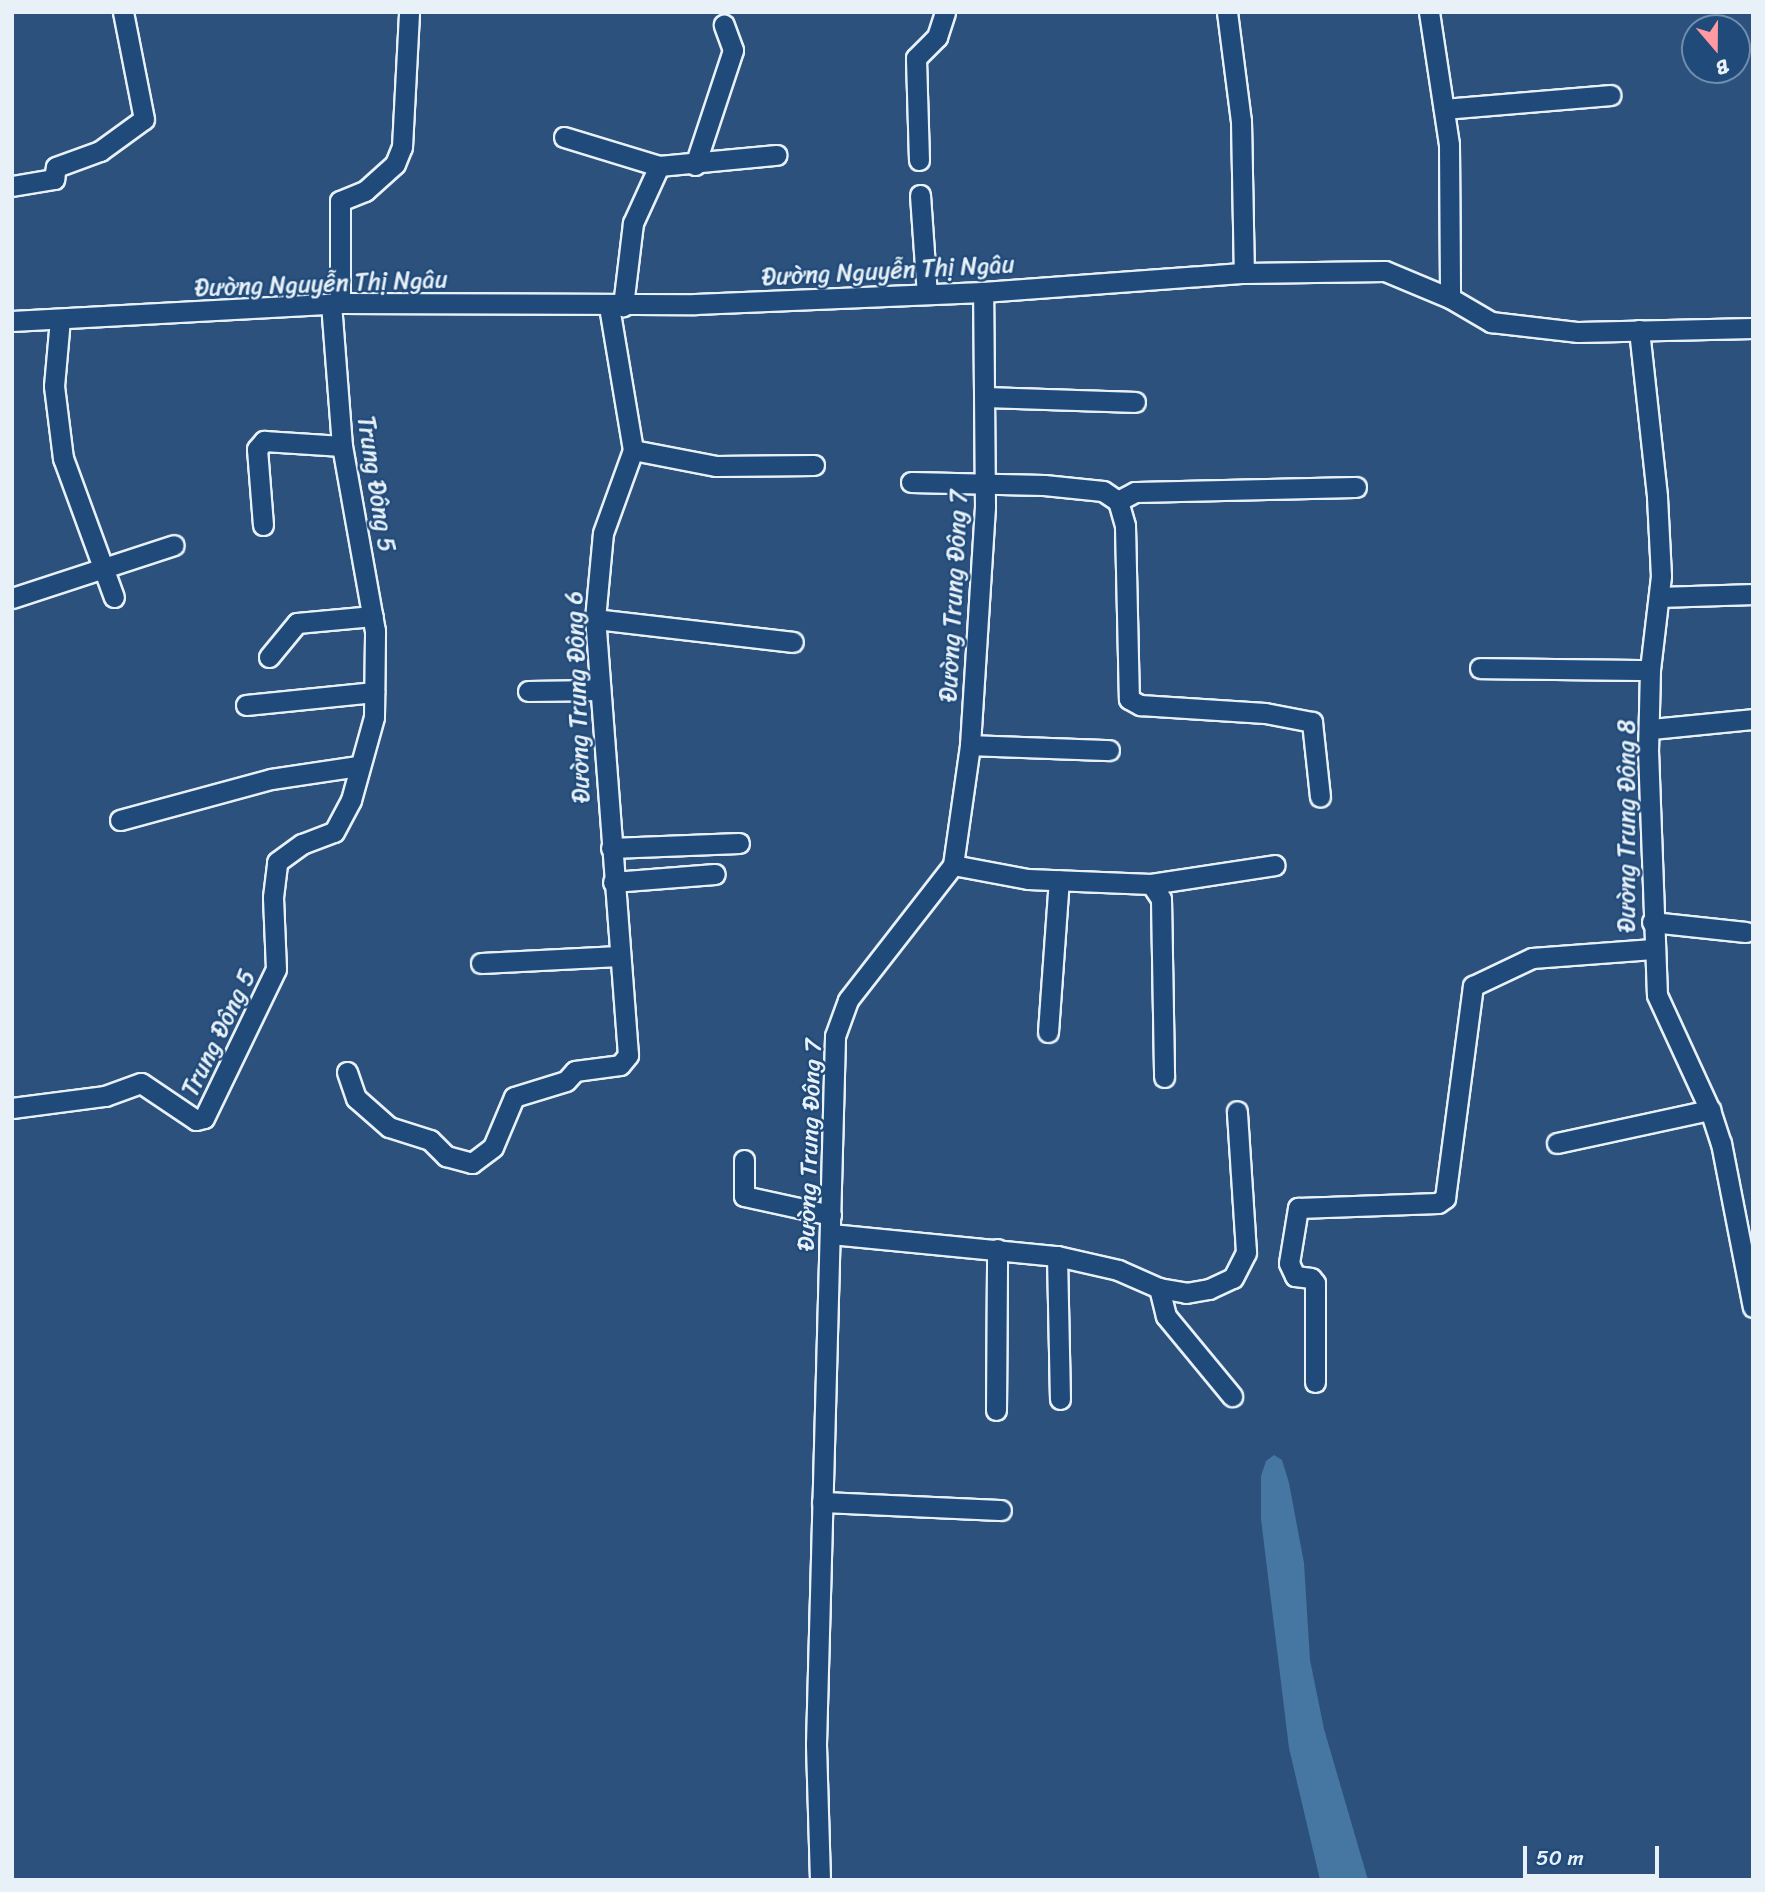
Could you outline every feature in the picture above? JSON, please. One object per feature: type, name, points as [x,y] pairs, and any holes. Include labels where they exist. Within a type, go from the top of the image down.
[{"type":"street","points":[[12,186],[54,179],[56,167],[100,151],[144,119],[123,12]]},
{"type":"street","name":"Trung Đông 5","points":[[12,1108],[105,1096],[141,1083],[196,1121],[204,1118],[276,970],[273,897],[277,862],[302,844],[334,832],[351,800],[358,766],[374,717],[373,616],[342,446],[336,304],[340,201],[365,191],[395,164],[402,147],[409,12]]},
{"type":"street","points":[[919,160],[916,58],[937,37],[945,12]]},
{"type":"street","points":[[1227,12],[1241,134],[1244,273]]},
{"type":"street","points":[[1429,12],[1449,145],[1450,298]]},
{"type":"street","points":[[695,164],[733,50],[724,25]]},
{"type":"street","points":[[1444,109],[1610,95]]},
{"type":"street","points":[[564,138],[659,166],[776,155]]},
{"type":"street","name":"Đường Trung Đông 6","points":[[347,1072],[356,1098],[389,1127],[430,1140],[446,1156],[472,1163],[493,1147],[514,1097],[566,1081],[575,1070],[620,1065],[628,1055],[595,619],[603,533],[633,450],[616,306],[633,223],[659,166]]},
{"type":"street","points":[[920,195],[927,294]]},
{"type":"street","name":"Đường Nguyễn Thị Ngâu","points":[[12,321],[336,304],[616,306],[983,292],[1244,273],[1385,271],[1450,298],[1492,321],[1578,332],[1753,328]]},
{"type":"street","name":"Đường Trung Đông 7","points":[[820,1880],[816,1744],[835,1036],[848,1000],[953,865],[970,745],[985,485],[987,397],[983,292]]},
{"type":"street","points":[[60,319],[54,386],[63,458],[114,597]]},
{"type":"street","name":"Đường Trung Đông 8","points":[[1639,330],[1657,497],[1660,597],[1650,670],[1651,922],[1657,995],[1710,1110],[1753,1307]]},
{"type":"street","points":[[987,397],[1135,402]]},
{"type":"street","points":[[263,524],[257,449],[264,441],[342,446]]},
{"type":"street","points":[[633,450],[716,466],[814,465]]},
{"type":"street","points":[[911,482],[1103,491],[1118,501],[1125,526],[1129,699],[1140,705],[1265,713],[1312,722],[1320,797]]},
{"type":"street","points":[[1118,501],[1135,492],[1356,487]]},
{"type":"street","points":[[12,598],[102,566],[174,545]]},
{"type":"street","points":[[1660,597],[1753,594]]},
{"type":"street","points":[[269,657],[297,623],[373,616]]},
{"type":"street","points":[[595,619],[793,642]]},
{"type":"street","points":[[1480,668],[1650,670]]},
{"type":"street","points":[[528,691],[600,690]]},
{"type":"street","points":[[246,705],[374,692]]},
{"type":"street","points":[[1651,729],[1753,719]]},
{"type":"street","points":[[970,745],[1109,750]]},
{"type":"street","points":[[120,820],[271,779],[358,766]]},
{"type":"street","points":[[611,848],[739,843]]},
{"type":"street","points":[[953,865],[1059,880],[1151,884],[1275,865]]},
{"type":"street","points":[[613,882],[715,874]]},
{"type":"street","points":[[1048,1032],[1059,880]]},
{"type":"street","points":[[1151,884],[1161,899],[1164,1077]]},
{"type":"street","points":[[1651,922],[1745,932]]},
{"type":"street","points":[[1315,1382],[1315,1283],[1311,1278],[1295,1276],[1289,1263],[1298,1208],[1438,1203],[1445,1198],[1473,986],[1532,958],[1653,949]]},
{"type":"street","points":[[481,963],[619,956]]},
{"type":"street","points":[[1557,1143],[1710,1110]]},
{"type":"street","points":[[744,1160],[744,1196],[831,1225],[1057,1255],[1118,1270],[1159,1288],[1186,1293],[1209,1289],[1233,1278],[1246,1252],[1237,1111]]},
{"type":"street","points":[[996,1410],[997,1249]]},
{"type":"street","points":[[1057,1255],[1059,1399]]},
{"type":"street","points":[[1159,1288],[1166,1316],[1232,1396]]},
{"type":"street","points":[[822,1502],[1001,1510]]},
{"type":"water","points":[[1274,1455],[1282,1460],[1289,1483],[1304,1563],[1310,1660],[1324,1729],[1368,1880],[1320,1880],[1289,1748],[1261,1519],[1261,1476],[1266,1461]]}]
